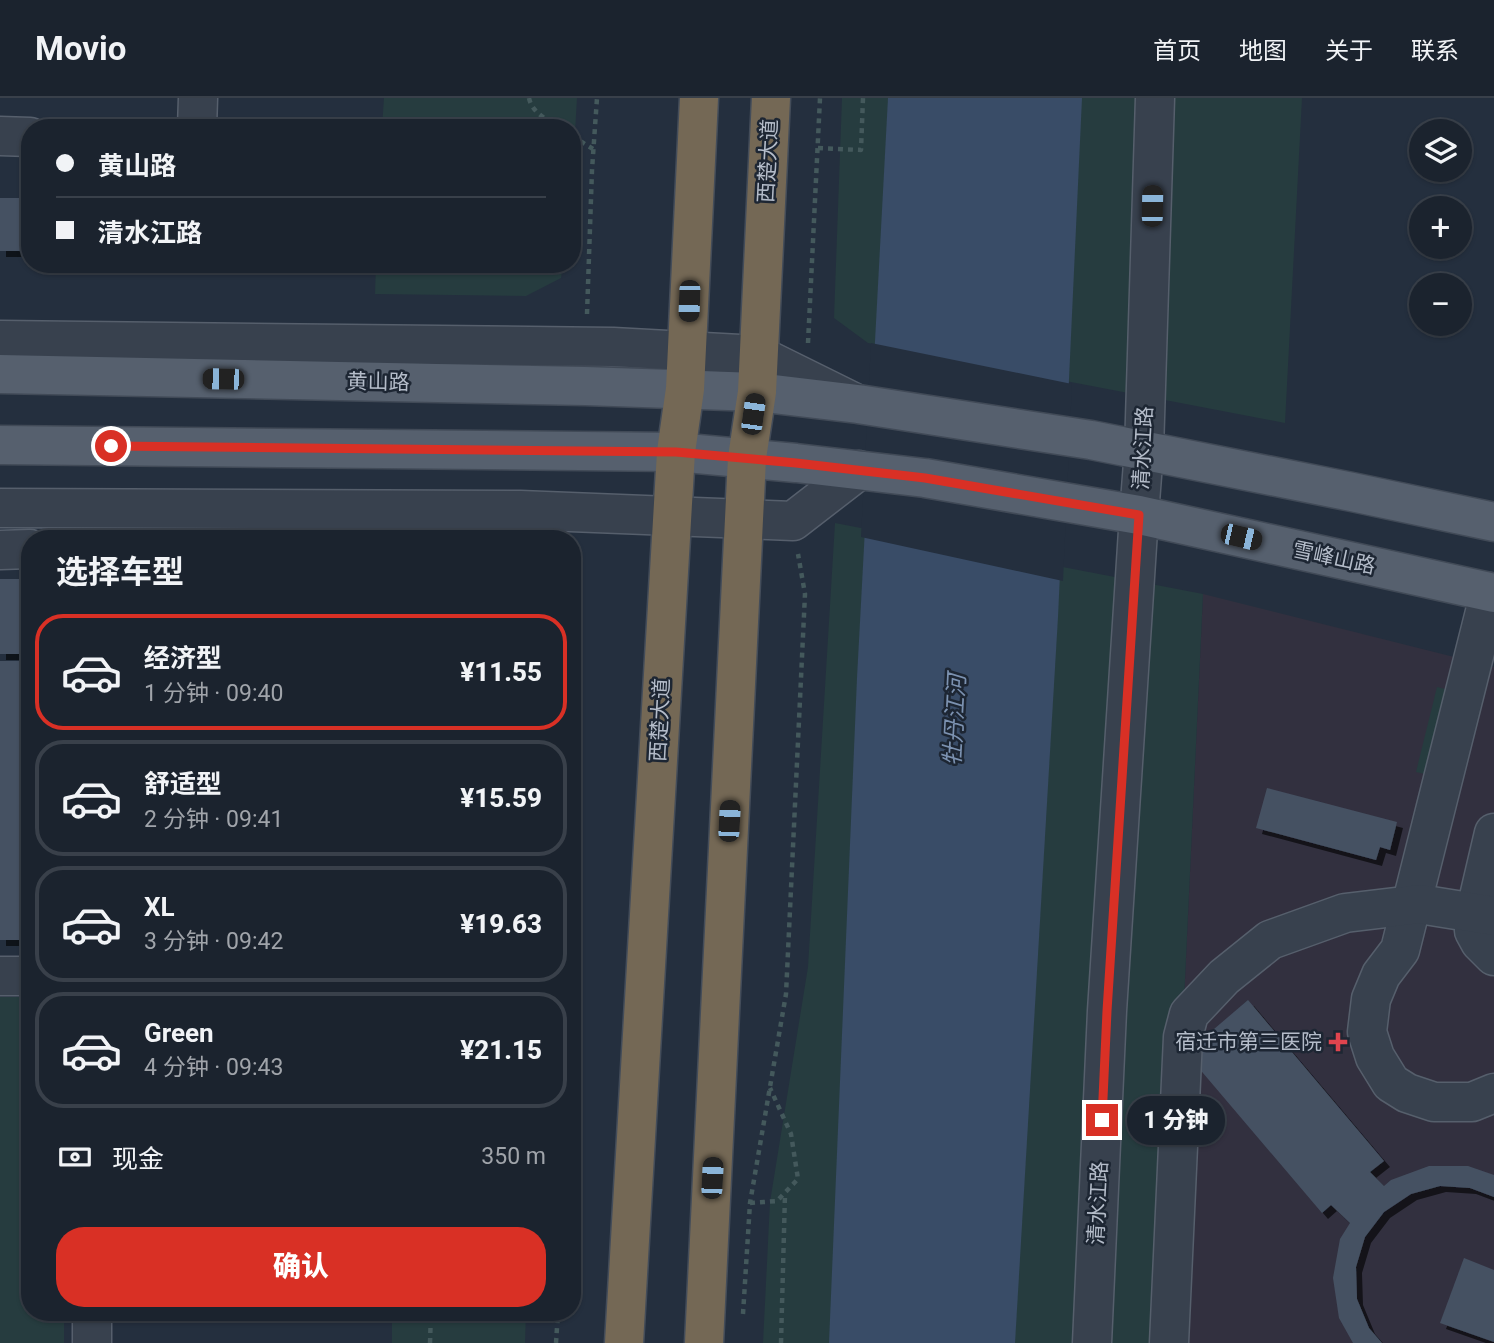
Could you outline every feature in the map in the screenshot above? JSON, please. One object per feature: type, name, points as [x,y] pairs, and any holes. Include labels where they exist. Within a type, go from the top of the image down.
[{"type":"highway","name":"西楚大道","points":[[624,1343],[676,452],[685,389],[698,98]]},
{"type":"highway","name":"西楚大道","points":[[747,458],[757,392],[771,98]]},
{"type":"highway","points":[[704,1343],[747,458]]},
{"type":"main road","name":"黄山路","points":[[0,374],[757,392]]},
{"type":"main road","points":[[757,392],[858,404],[1091,440],[1494,522]]},
{"type":"main road","points":[[0,445],[676,452]]},
{"type":"main road","name":"雪峰山路","points":[[676,452],[925,478],[1086,505],[1492,593]]},
{"type":"street","points":[[197,119],[198,98]]},
{"type":"street","name":"清水江路","points":[[1097,1342],[1107,1011],[1144,450],[1155,98]]},
{"type":"street","points":[[0,136],[21,137]]},
{"type":"street","points":[[0,340],[612,347],[758,355],[858,404]]},
{"type":"street","points":[[0,508],[506,510],[793,521],[859,470]]},
{"type":"street","points":[[0,550],[21,550]]},
{"type":"street","points":[[1492,593],[1400,950],[1381,975],[1371,999],[1367,1032],[1375,1057],[1391,1083],[1407,1093],[1434,1102],[1472,1102],[1494,1093]]},
{"type":"street","points":[[1494,833],[1485,915],[1474,931],[1480,942],[1494,956]]},
{"type":"street","points":[[1169,1343],[1183,1037],[1189,1014],[1224,977],[1270,940],[1345,912],[1419,904],[1485,915]]},
{"type":"street","points":[[0,976],[21,976]]},
{"type":"street","points":[[92,1321],[92,1343]]},
{"type":"path","points":[[529,98],[531,105],[547,119]]},
{"type":"path","points":[[806,378],[820,98]]},
{"type":"path","points":[[818,148],[861,150],[863,98]]},
{"type":"path","points":[[581,142],[593,149]]},
{"type":"path","points":[[743,1318],[750,1203],[786,994],[805,594],[793,521]]},
{"type":"path","points":[[750,1203],[777,1201],[797,1179],[791,1134],[769,1086]]},
{"type":"path","points":[[781,1343],[785,1193]]},
{"type":"path","points":[[430,1343],[431,1321]]},
{"type":"path","points":[[556,1343],[557,1321]]},
{"type":"shaded area","name":"宿迁市第三医院","points":[[1203,594],[1494,667],[1494,1343],[1168,1343]]},
{"type":"green space","points":[[384,98],[577,98],[576,119],[383,119]]},
{"type":"green space","points":[[842,98],[1302,98],[1285,423],[868,343],[834,318]]},
{"type":"green space","points":[[376,273],[562,273],[561,278],[526,296],[375,294]]},
{"type":"green space","points":[[835,523],[1203,594],[1168,1343],[763,1343],[770,1202],[808,967]]},
{"type":"green space","points":[[387,526],[526,526],[530,530],[388,530]]},
{"type":"green space","points":[[1437,687],[1449,690],[1429,775],[1416,772]]},
{"type":"green space","points":[[0,997],[21,997],[21,1321],[64,1321],[64,1343],[0,1343]]},
{"type":"green space","points":[[392,1321],[526,1321],[525,1343],[392,1343]]},
{"type":"water","name":"牡丹江河","points":[[888,98],[1082,98],[1058,617],[1015,1343],[829,1343],[857,678]]},
{"type":"pier","points":[[871,343],[1072,384],[1063,581],[861,537]]},
{"type":"building","points":[[0,198],[21,198],[21,251],[0,251]]},
{"type":"building","points":[[0,579],[21,579],[21,654],[0,654]]},
{"type":"building","points":[[0,661],[21,661],[21,940],[0,940]]},
{"type":"building","points":[[1267,788],[1397,822],[1390,850],[1380,847],[1376,860],[1256,828]]},
{"type":"building","points":[[1248,1000],[1384,1161],[1370,1172],[1384,1186],[1391,1180],[1429,1166],[1468,1166],[1494,1175],[1494,1197],[1470,1188],[1440,1186],[1411,1194],[1384,1212],[1365,1237],[1356,1267],[1357,1299],[1369,1328],[1382,1343],[1353,1343],[1339,1318],[1333,1278],[1340,1239],[1350,1223],[1331,1205],[1322,1213],[1186,1053]]},
{"type":"building","points":[[1464,1258],[1494,1270],[1494,1342],[1440,1323]]},
{"type":"place","name":"宿迁市第三医院","points":[[1338,1042]]},
{"type":"route","points":[[111,446],[676,452],[925,478],[1139,515],[1102,1120]]}]
